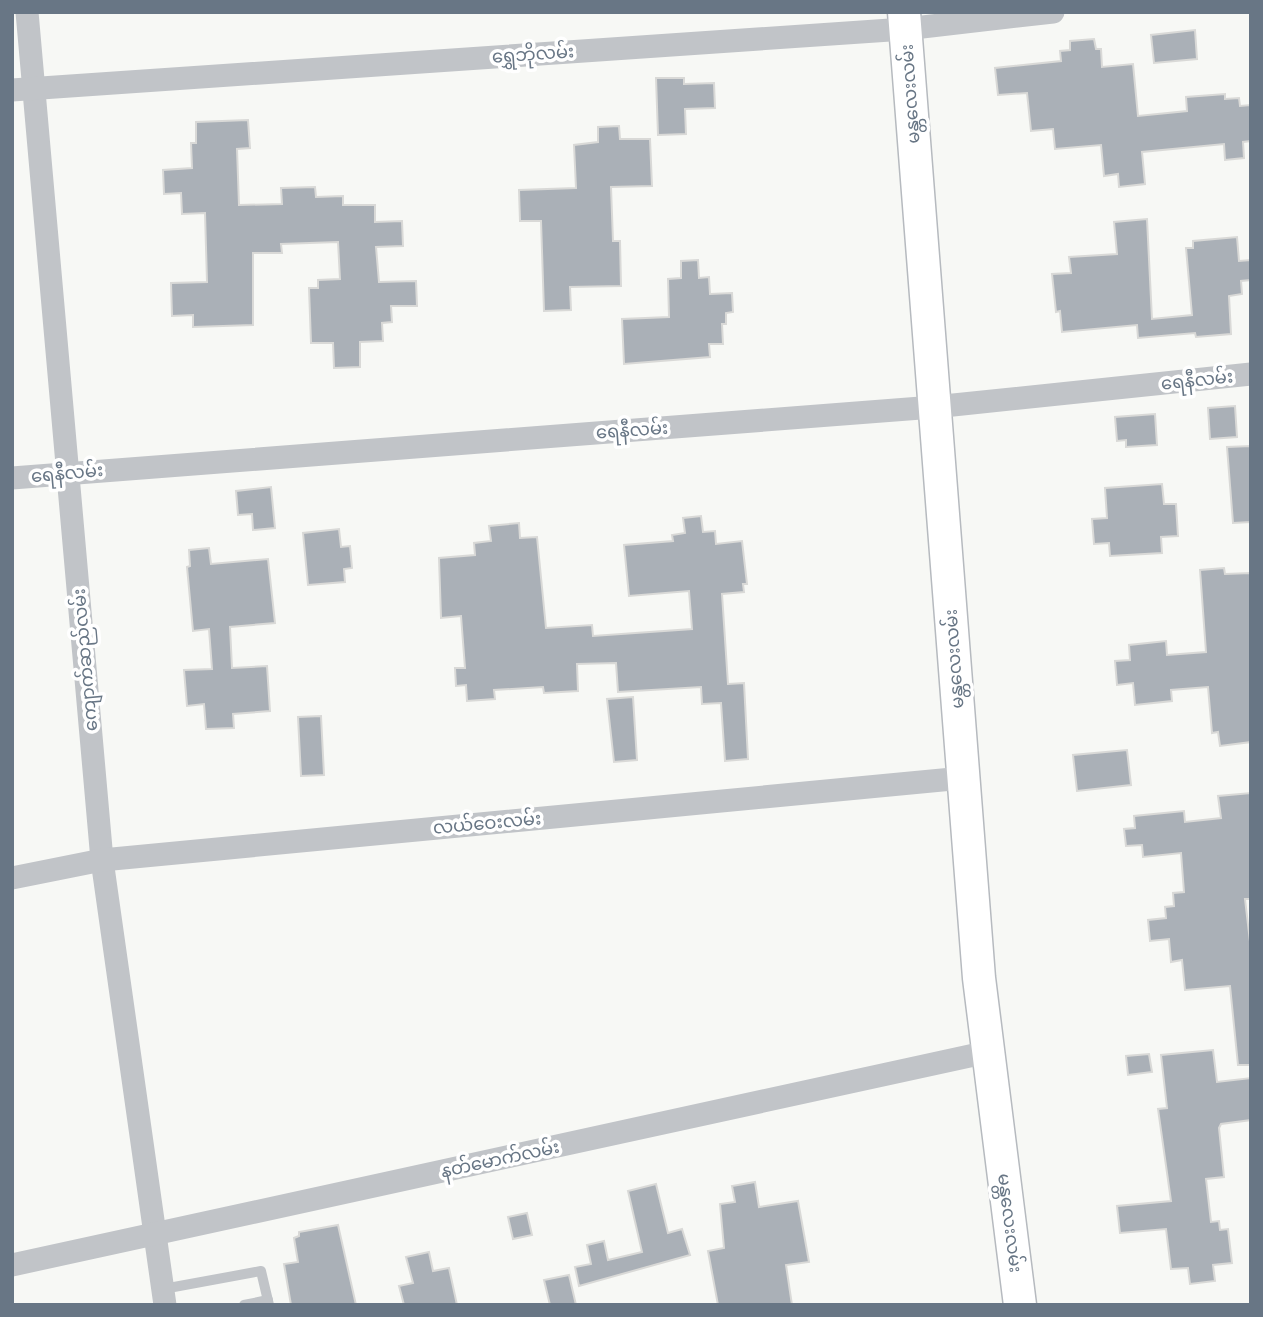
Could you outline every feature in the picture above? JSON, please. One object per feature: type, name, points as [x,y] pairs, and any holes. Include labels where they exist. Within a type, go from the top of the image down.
[{"type":"main road","name":"မန္တလေးလမ်း","points":[[904,21],[979,978],[1020,1305]]},
{"type":"street","name":"ကျောက်ဆည်လမ်း","points":[[27,12],[23,89],[70,472],[102,860],[164,1297]]},
{"type":"street","name":"ရွှေဘိုလမ်း","points":[[23,89],[904,21],[1053,12]]},
{"type":"street","name":"ရေနီလမ်း","points":[[12,478],[934,407],[1251,374]]},
{"type":"street","name":"လယ်ဝေးလမ်း","points":[[12,878],[102,860],[963,778]]},
{"type":"street","name":"နတ်မောက်လမ်း","points":[[12,1265],[988,1052]]},
{"type":"lane","points":[[164,1297],[261,1271],[268,1302],[244,1305]]},
{"type":"building","points":[[1195,30],[1197,59],[1154,63],[1151,35]]},
{"type":"building","points":[[1094,39],[1096,49],[1101,49],[1102,67],[1133,64],[1138,116],[1187,111],[1186,97],[1225,94],[1225,99],[1239,98],[1240,106],[1251,105],[1251,141],[1243,142],[1244,158],[1225,160],[1224,144],[1142,152],[1145,184],[1119,187],[1118,174],[1104,176],[1101,145],[1055,149],[1053,129],[1031,131],[1027,93],[998,95],[995,68],[1061,61],[1060,51],[1070,50],[1070,41]]},
{"type":"building","points":[[656,78],[684,78],[684,84],[714,83],[715,108],[685,109],[686,134],[658,135]]},
{"type":"building","points":[[248,120],[250,148],[237,149],[239,205],[282,204],[281,188],[315,187],[316,197],[343,196],[343,205],[375,205],[375,222],[402,221],[403,246],[376,247],[379,282],[416,281],[417,306],[391,306],[392,322],[382,323],[383,341],[360,342],[360,367],[334,368],[333,343],[311,343],[309,288],[318,288],[318,280],[340,279],[338,242],[281,244],[282,253],[253,253],[253,325],[193,327],[193,315],[172,316],[171,283],[207,282],[205,213],[182,214],[181,193],[164,194],[163,170],[192,168],[191,143],[196,143],[196,122]]},
{"type":"building","points":[[619,126],[620,139],[650,139],[652,186],[611,187],[613,241],[620,241],[621,286],[570,287],[571,310],[544,311],[541,221],[520,221],[519,190],[576,188],[574,145],[598,142],[598,127]]},
{"type":"building","points":[[1147,219],[1152,319],[1192,315],[1186,248],[1193,248],[1193,241],[1237,237],[1239,261],[1251,260],[1251,280],[1241,281],[1242,294],[1229,296],[1231,334],[1196,337],[1195,333],[1138,338],[1137,325],[1062,332],[1060,311],[1056,312],[1052,274],[1071,273],[1069,257],[1117,254],[1114,222]]},
{"type":"building","points":[[698,260],[699,278],[709,277],[710,294],[732,293],[733,312],[726,313],[726,324],[722,324],[723,344],[709,344],[710,357],[624,364],[622,319],[669,317],[668,279],[681,278],[681,261]]},
{"type":"building","points":[[1235,406],[1237,437],[1210,439],[1208,408]]},
{"type":"building","points":[[1155,414],[1157,445],[1126,447],[1126,440],[1117,441],[1115,417]]},
{"type":"building","points":[[1251,446],[1251,522],[1233,523],[1227,447]]},
{"type":"building","points":[[1162,484],[1164,504],[1176,504],[1178,536],[1161,537],[1162,553],[1110,556],[1109,543],[1094,544],[1092,519],[1107,518],[1105,488]]},
{"type":"building","points":[[271,487],[275,528],[253,530],[252,514],[238,515],[236,491]]},
{"type":"building","points":[[701,516],[703,532],[715,531],[716,544],[742,541],[747,584],[743,584],[744,592],[722,594],[728,684],[744,683],[748,759],[725,761],[721,703],[702,704],[701,687],[618,692],[616,663],[577,664],[578,691],[544,693],[543,687],[494,690],[495,699],[467,701],[466,685],[456,686],[455,668],[465,668],[461,616],[441,618],[439,558],[475,555],[474,543],[491,541],[489,526],[519,523],[520,538],[537,537],[546,628],[592,625],[593,636],[692,629],[689,591],[629,596],[624,545],[673,541],[672,535],[685,533],[683,518]]},
{"type":"building","points":[[339,529],[341,547],[350,546],[352,568],[344,569],[345,582],[308,585],[303,533]]},
{"type":"building","points":[[209,548],[211,564],[268,559],[275,623],[230,627],[232,668],[267,666],[270,711],[233,714],[234,728],[206,729],[204,704],[187,706],[184,670],[212,669],[209,629],[193,631],[187,567],[190,566],[189,550]]},
{"type":"building","points":[[1224,568],[1225,574],[1251,573],[1251,742],[1220,746],[1218,732],[1212,733],[1208,687],[1171,690],[1172,701],[1135,705],[1133,683],[1117,685],[1115,661],[1130,660],[1129,645],[1166,641],[1167,655],[1206,652],[1200,570]]},
{"type":"building","points":[[633,697],[637,760],[614,762],[607,699]]},
{"type":"building","points":[[321,716],[324,775],[301,776],[298,717]]},
{"type":"building","points":[[1127,750],[1131,785],[1077,791],[1073,755]]},
{"type":"building","points":[[1251,793],[1251,899],[1245,899],[1251,950],[1251,1065],[1238,1065],[1230,986],[1185,990],[1182,960],[1171,962],[1169,939],[1150,941],[1148,920],[1166,918],[1165,907],[1174,906],[1173,893],[1184,892],[1181,853],[1143,857],[1142,845],[1126,846],[1124,829],[1135,828],[1134,816],[1184,811],[1185,822],[1221,818],[1218,796]]},
{"type":"building","points":[[1213,1050],[1217,1082],[1251,1078],[1251,1120],[1221,1124],[1219,1128],[1224,1177],[1206,1179],[1211,1222],[1219,1221],[1220,1230],[1228,1229],[1232,1263],[1213,1265],[1215,1281],[1190,1284],[1188,1268],[1171,1269],[1166,1229],[1120,1233],[1117,1206],[1171,1201],[1158,1109],[1167,1108],[1161,1055]]},
{"type":"building","points":[[1149,1054],[1152,1072],[1128,1075],[1126,1056]]},
{"type":"building","points":[[755,1182],[759,1207],[798,1201],[809,1262],[786,1265],[792,1305],[718,1305],[708,1251],[724,1248],[720,1204],[735,1202],[732,1186]]},
{"type":"building","points":[[656,1184],[668,1233],[682,1229],[690,1255],[579,1286],[575,1267],[591,1264],[587,1245],[604,1241],[608,1260],[642,1252],[628,1191]]},
{"type":"building","points":[[527,1213],[532,1235],[513,1239],[508,1217]]},
{"type":"building","points":[[338,1225],[356,1305],[291,1305],[284,1264],[298,1262],[294,1238],[299,1236],[299,1232]]},
{"type":"building","points":[[429,1252],[433,1271],[449,1268],[457,1305],[404,1305],[399,1286],[413,1283],[406,1257]]},
{"type":"building","points":[[569,1275],[576,1305],[550,1305],[544,1280]]}]
